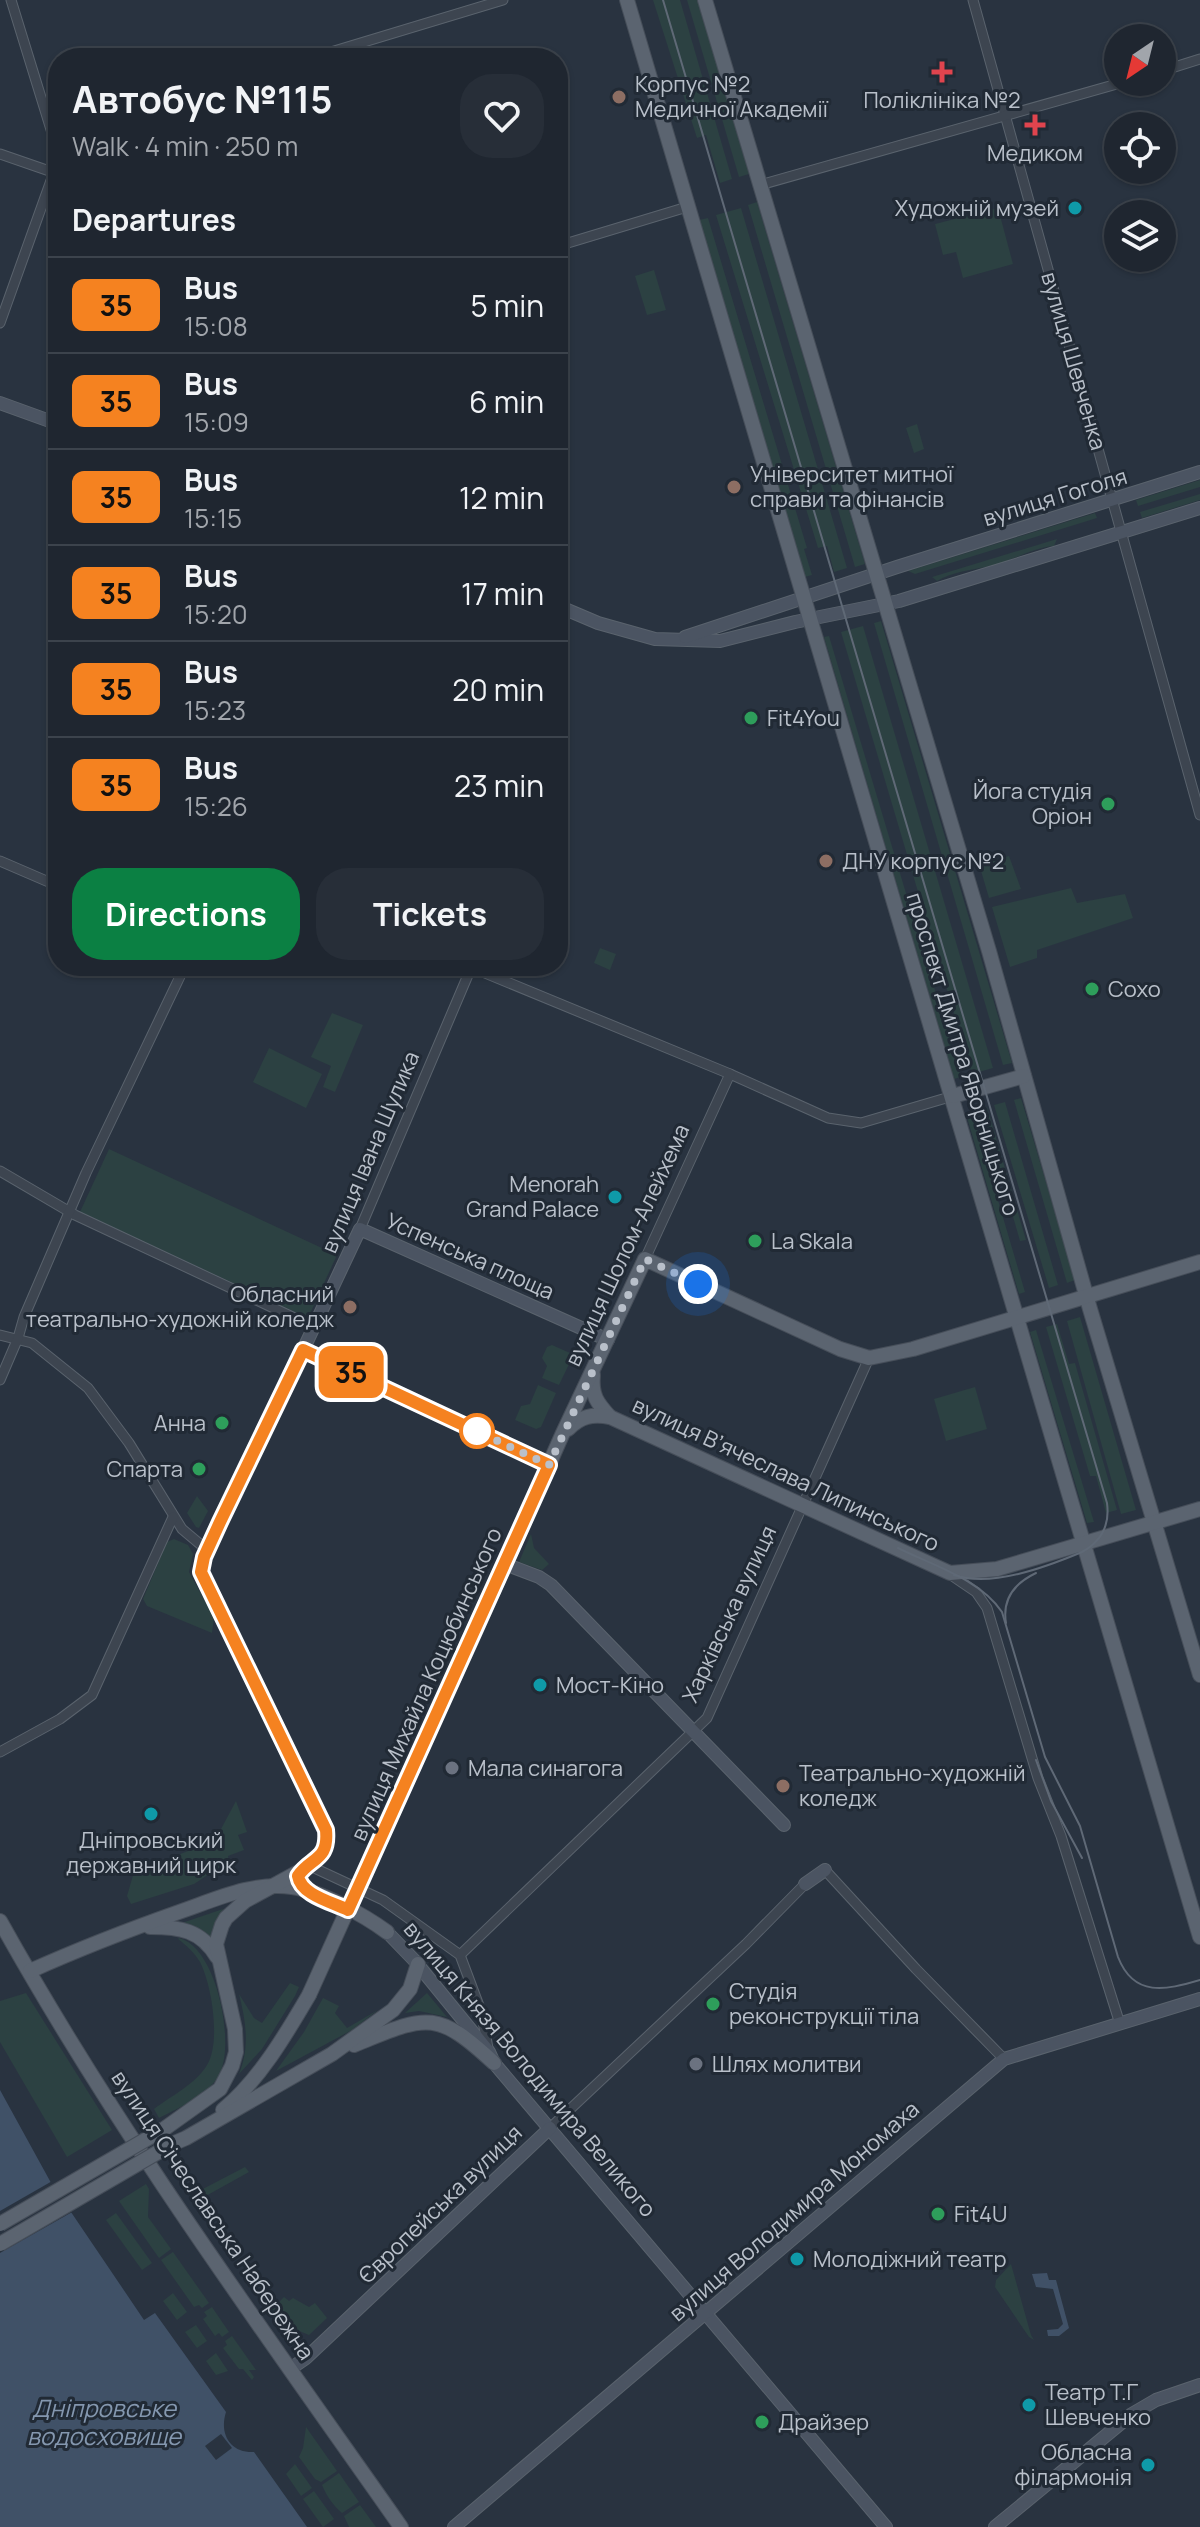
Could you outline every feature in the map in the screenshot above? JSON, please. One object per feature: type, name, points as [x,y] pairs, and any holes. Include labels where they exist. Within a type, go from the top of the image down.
[{"type":"main road","name":"проспект Дмитра Яворницького","points":[[627,0],[1200,1937]]},
{"type":"main road","points":[[705,0],[1200,1675]]},
{"type":"main road","points":[[0,403],[48,420]]},
{"type":"main road","name":"вулиця Гоголя","points":[[676,640],[1200,472]]},
{"type":"main road","points":[[568,610],[655,639],[720,641],[884,604],[1200,508]]},
{"type":"main road","points":[[953,1096],[1024,1076]]},
{"type":"main road","name":"вулиця Івана Шулика","points":[[303,1350],[360,1229]]},
{"type":"main road","name":"Успенська площа","points":[[360,1229],[608,1340]]},
{"type":"main road","points":[[645,1259],[840,1349],[869,1358],[913,1349],[1200,1262]]},
{"type":"main road","name":"вулиця Шолом-Алейхема","points":[[562,1435],[645,1259]]},
{"type":"main road","points":[[303,1350],[549,1465]]},
{"type":"main road","name":"вулиця Вʼячеслава Липинського","points":[[594,1369],[592,1390],[596,1402],[610,1417],[944,1572],[961,1574],[997,1569],[1200,1509]]},
{"type":"main road","name":"вулиця Вʼячеслава Липинського","points":[[562,1435],[577,1420],[587,1416],[610,1417]]},
{"type":"main road","name":"вулиця Михайла Коцюбинського","points":[[265,2063],[309,1995],[562,1435]]},
{"type":"main road","points":[[505,1564],[551,1585],[784,1825]]},
{"type":"main road","points":[[164,2129],[220,2089],[232,2066],[236,2052],[235,2029],[216,1944],[226,1918],[245,1901],[306,1868]]},
{"type":"main road","points":[[306,1868],[298,1876],[299,1884],[306,1890]]},
{"type":"main road","name":"Європейська вулиця","points":[[805,1884],[825,1870]]},
{"type":"main road","name":"вулиця Князя Володимира Великого","points":[[30,1971],[138,1927],[238,1892],[282,1886],[306,1890],[374,1923],[418,1964],[550,2128],[886,2527]]},
{"type":"main road","name":"вулиця Січеславська Набережна","points":[[0,1921],[153,2173],[401,2527]]},
{"type":"main road","points":[[138,1927],[185,1928],[209,1944],[223,1967]]},
{"type":"main road","points":[[172,2144],[332,2054],[393,2010],[410,1989],[418,1964]]},
{"type":"main road","name":"вулиця Володимира Мономаха","points":[[454,2527],[1004,2059],[1200,1999]]},
{"type":"main road","points":[[332,2054],[398,2027],[428,2021],[457,2031],[492,2058]]},
{"type":"main road","points":[[0,2224],[220,2099],[265,2063]]},
{"type":"main road","points":[[0,2244],[172,2144],[225,2108],[265,2063]]},
{"type":"main road","name":"Європейська вулиця","points":[[290,2369],[326,2340],[550,2128]]},
{"type":"main road","points":[[995,2527],[1132,2414],[1156,2400],[1200,2385]]},
{"type":"street","points":[[11,0],[48,112]]},
{"type":"street","points":[[344,48],[503,0]]},
{"type":"street","name":"вулиця Шевченка","points":[[973,0],[1200,815]]},
{"type":"street","points":[[1176,67],[1200,59]]},
{"type":"street","points":[[760,185],[1104,88]]},
{"type":"street","points":[[0,154],[48,170]]},
{"type":"street","points":[[0,323],[48,194]]},
{"type":"street","points":[[568,243],[687,207]]},
{"type":"street","points":[[0,861],[48,882]]},
{"type":"street","points":[[0,1380],[69,1212],[180,976]]},
{"type":"street","name":"вулиця Івана Шулика","points":[[360,1229],[465,976]]},
{"type":"street","points":[[491,976],[730,1074],[828,1118],[861,1123],[953,1096]]},
{"type":"street","name":"вулиця Шолом-Алейхема","points":[[645,1259],[730,1074]]},
{"type":"street","points":[[0,1171],[69,1212],[314,1327]]},
{"type":"street","points":[[0,1335],[32,1343],[88,1388],[129,1443],[173,1517],[192,1539],[207,1550]]},
{"type":"street","points":[[303,1350],[207,1550],[201,1566],[202,1579],[326,1830],[325,1850],[306,1868],[383,1900],[460,1955],[481,2011],[492,2058]]},
{"type":"street","name":"Харківська вулиця","points":[[460,1955],[707,1718],[869,1358]]},
{"type":"street","points":[[0,1752],[60,1719],[92,1695],[173,1517]]},
{"type":"street","points":[[944,1572],[969,1586],[987,1608],[1033,1763],[1061,1836],[1120,2024]]},
{"type":"street","points":[[825,1870],[1004,2059]]},
{"type":"street","name":"Європейська вулиця","points":[[550,2128],[746,1944],[805,1884]]},
{"type":"green space","points":[[653,0],[680,0],[732,179],[720,183],[706,135],[697,138]]},
{"type":"green space","points":[[687,0],[698,0],[749,174],[739,177]]},
{"type":"green space","points":[[757,202],[865,564],[855,567],[748,205]]},
{"type":"green space","points":[[741,208],[847,568],[834,572],[827,546],[818,548],[716,215]]},
{"type":"green space","points":[[998,208],[1013,264],[963,278],[956,252],[943,255],[935,224]]},
{"type":"green space","points":[[708,218],[807,548],[804,549],[812,575],[805,577],[699,220]]},
{"type":"green space","points":[[654,270],[666,310],[647,315],[635,276]]},
{"type":"green space","points":[[917,424],[924,449],[914,453],[906,428]]},
{"type":"green space","points":[[1200,480],[1200,487],[1138,506],[1136,500]]},
{"type":"green space","points":[[1200,494],[1200,500],[1142,518],[1140,512]]},
{"type":"green space","points":[[1095,513],[1097,518],[915,574],[908,571]]},
{"type":"green space","points":[[1057,539],[1054,546],[995,565],[955,573],[937,581],[932,577]]},
{"type":"green space","points":[[881,621],[1012,1063],[1003,1065],[874,623]]},
{"type":"green space","points":[[863,626],[993,1068],[972,1074],[841,632]]},
{"type":"green space","points":[[829,636],[961,1077],[954,1079],[824,637]]},
{"type":"green space","points":[[1009,856],[1021,889],[989,898],[979,864]]},
{"type":"green space","points":[[1071,888],[1077,903],[1125,894],[1133,918],[1037,950],[1037,958],[1010,967],[992,907]]},
{"type":"green space","points":[[600,948],[616,954],[610,970],[594,963]]},
{"type":"green space","points":[[332,1013],[363,1025],[335,1092],[323,1087],[331,1066],[311,1057]]},
{"type":"green space","points":[[269,1048],[322,1074],[306,1108],[253,1082]]},
{"type":"green space","points":[[1021,1098],[1075,1280],[1067,1283],[1014,1100]]},
{"type":"green space","points":[[1005,1102],[1058,1285],[1049,1288],[994,1105]]},
{"type":"green space","points":[[987,1107],[1026,1240],[1020,1241],[982,1109]]},
{"type":"green space","points":[[972,1112],[1025,1292],[1019,1294],[966,1114]]},
{"type":"green space","points":[[109,1149],[337,1255],[308,1318],[80,1212]]},
{"type":"green space","points":[[1080,1317],[1136,1510],[1121,1514],[1067,1321]]},
{"type":"green space","points":[[1057,1324],[1069,1364],[1075,1363],[1117,1510],[1106,1513],[1096,1476],[1090,1476],[1046,1327]]},
{"type":"green space","points":[[1036,1330],[1094,1522],[1087,1523],[1030,1332]]},
{"type":"green space","points":[[552,1345],[570,1353],[572,1358],[559,1385],[542,1378],[547,1366],[542,1358],[547,1347]]},
{"type":"green space","points":[[538,1385],[556,1393],[541,1427],[536,1429],[515,1420],[521,1406],[530,1404]]},
{"type":"green space","points":[[975,1387],[987,1429],[946,1441],[934,1399]]},
{"type":"green space","points":[[197,1496],[208,1511],[199,1528],[187,1513]]},
{"type":"green space","points":[[531,1534],[534,1548],[549,1564],[542,1570],[519,1562]]},
{"type":"green space","points":[[174,1539],[188,1545],[193,1554],[189,1572],[214,1618],[212,1633],[147,1606],[143,1599],[167,1542]]},
{"type":"green space","points":[[236,1801],[247,1832],[238,1835],[244,1850],[228,1856],[229,1861],[194,1884],[131,1904],[127,1896],[134,1872],[206,1844],[221,1829]]},
{"type":"green space","points":[[223,1909],[211,1943],[179,1924]]},
{"type":"green space","points":[[179,1938],[192,1945],[213,1977],[224,2021],[224,2061],[219,2075],[208,2089],[159,2118],[154,2109],[202,2072],[214,2043],[211,1999],[204,1972],[195,1955]]},
{"type":"green space","points":[[290,1983],[299,1987],[295,1996],[262,2049],[239,2074],[245,2054],[246,2034],[239,1994],[254,2018],[262,2023]]},
{"type":"green space","points":[[26,1993],[112,2130],[67,2157],[0,2042],[0,2001]]},
{"type":"green space","points":[[427,1993],[447,2017],[419,2011],[405,2013]]},
{"type":"green space","points":[[323,1998],[339,2006],[335,2013],[347,2028],[378,2010],[352,2030],[276,2071],[304,2032]]},
{"type":"green space","points":[[245,2167],[249,2172],[204,2197],[197,2192]]},
{"type":"green space","points":[[146,2184],[149,2189],[148,2217],[171,2249],[159,2258],[119,2201]]},
{"type":"green space","points":[[116,2213],[152,2263],[142,2270],[106,2220]]},
{"type":"green space","points":[[173,2252],[209,2303],[202,2308],[199,2305],[194,2307],[161,2260]]},
{"type":"green space","points":[[1011,2264],[1034,2340],[995,2287],[996,2280]]},
{"type":"green space","points":[[173,2293],[187,2312],[177,2320],[163,2301]]},
{"type":"green space","points":[[284,2297],[289,2301],[293,2298],[309,2307],[315,2303],[327,2318],[309,2335],[282,2324],[272,2309]]},
{"type":"green space","points":[[212,2307],[229,2332],[222,2337],[219,2333],[215,2336],[203,2319],[207,2316],[204,2312]]},
{"type":"green space","points":[[196,2325],[207,2341],[197,2348],[185,2332]]},
{"type":"green space","points":[[232,2336],[256,2370],[249,2370],[254,2377],[252,2380],[223,2348],[227,2345],[225,2341]]},
{"type":"green space","points":[[216,2353],[228,2371],[216,2375],[206,2361]]},
{"type":"green space","points":[[306,2427],[337,2471],[321,2482],[315,2479],[299,2457]]},
{"type":"green space","points":[[295,2464],[312,2488],[301,2496],[286,2474]]},
{"type":"green space","points":[[339,2473],[359,2502],[342,2513],[322,2485]]},
{"type":"green space","points":[[314,2491],[334,2519],[323,2527],[303,2499]]},
{"type":"green space","points":[[360,2505],[376,2527],[349,2527],[344,2516]]},
{"type":"water","name":"Дніпровське водосховище","points":[[0,2090],[50,2181],[144,2320],[155,2313],[226,2412],[224,2428],[228,2441],[239,2449],[254,2452],[307,2527],[0,2527]]},
{"type":"water","points":[[1047,2273],[1049,2280],[1056,2280],[1069,2328],[1059,2336],[1048,2336],[1047,2330],[1058,2329],[1063,2324],[1053,2289],[1036,2287],[1032,2274]]},
{"type":"pier","points":[[54,2180],[74,2211],[0,2253],[0,2211]]},
{"type":"pier","points":[[221,2434],[232,2448],[216,2460],[205,2446]]},
{"type":"tram line","points":[[663,0],[1107,1503],[1103,1532],[1095,1543],[1082,1552],[1018,1574],[985,1579],[954,1575]]},
{"type":"tram line","points":[[898,1548],[968,1582],[993,1600],[1002,1612],[1045,1757],[1080,1826],[1118,1957],[1125,1970],[1133,1979],[1152,1988],[1200,1980]]},
{"type":"tram line","points":[[1006,1623],[1008,1599],[1016,1587],[1036,1573]]},
{"type":"tram line","points":[[1036,1760],[1051,1801],[1082,1858]]},
{"type":"bus line","name":"35","points":[[303,1350],[549,1465],[348,1910],[299,1884],[298,1876],[302,1870],[325,1850],[326,1830],[201,1572],[204,1557],[220,1522],[303,1350]]},
{"type":"place","name":"Поліклініка №2","points":[[942,72]]},
{"type":"place","name":"Корпус №2 Медичної Академії","points":[[619,97]]},
{"type":"place","name":"Медиком","points":[[1035,125]]},
{"type":"place","name":"Художній музей","points":[[1075,208]]},
{"type":"place","name":"Університет митної справи та фінансів","points":[[734,487]]},
{"type":"place","name":"Fit4You","points":[[751,718]]},
{"type":"place","name":"Йога студія Оріон","points":[[1108,804]]},
{"type":"place","name":"ДНУ корпус №2","points":[[826,861]]},
{"type":"place","name":"Сохо","points":[[1092,989]]},
{"type":"place","name":"Menorah Grand Palace","points":[[615,1197]]},
{"type":"place","name":"La Skala","points":[[755,1241]]},
{"type":"place","name":"Обласний театрально-художній коледж","points":[[350,1307]]},
{"type":"place","name":"Анна","points":[[222,1423]]},
{"type":"place","name":"Спарта","points":[[199,1469]]},
{"type":"place","name":"Мост-Кіно","points":[[540,1685]]},
{"type":"place","name":"Мала синагога","points":[[452,1768]]},
{"type":"place","name":"Театрально-художній коледж","points":[[783,1786]]},
{"type":"place","name":"Дніпровський державний цирк","points":[[151,1814]]},
{"type":"place","name":"Студія реконструкції тіла","points":[[713,2004]]},
{"type":"place","name":"Шлях молитви","points":[[696,2064]]},
{"type":"place","name":"Fit4U","points":[[938,2214]]},
{"type":"place","name":"Молодіжний театр","points":[[797,2259]]},
{"type":"place","name":"Театр Т.Г Шевченко","points":[[1029,2405]]},
{"type":"place","name":"Драйзер","points":[[762,2422]]},
{"type":"place","name":"Обласна філармонія","points":[[1148,2465]]},
{"type":"route","points":[[477,1431],[474,1430],[549,1465],[645,1259],[698,1284]]}]
